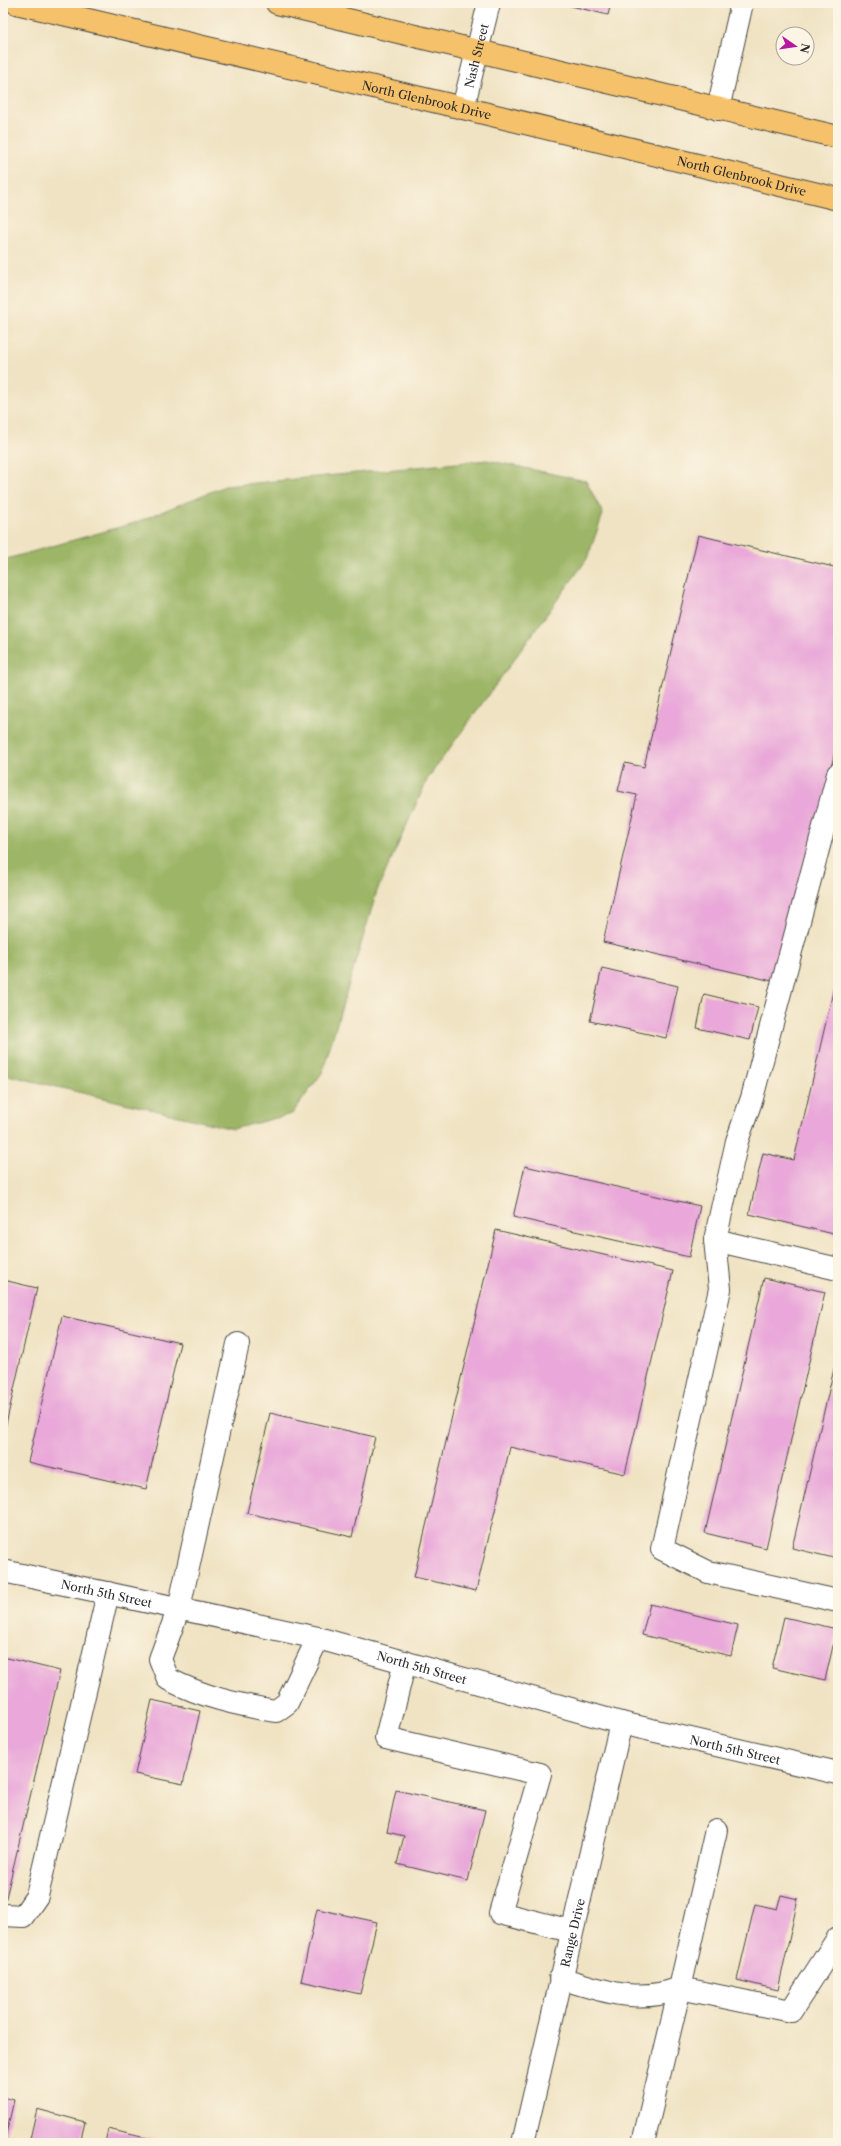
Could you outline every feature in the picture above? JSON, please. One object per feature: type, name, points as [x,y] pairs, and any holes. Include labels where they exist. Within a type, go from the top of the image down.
[{"type":"main road","name":"North Glenbrook Drive","points":[[16,3],[463,108],[838,199]]},
{"type":"main road","points":[[277,3],[478,49],[718,109],[838,137]]},
{"type":"street","name":"Nash Street","points":[[463,108],[489,3]]},
{"type":"street","points":[[718,109],[742,3]]},
{"type":"street","points":[[838,774],[752,1098],[736,1141],[715,1240],[720,1288],[662,1549],[708,1572],[838,1601]]},
{"type":"street","points":[[715,1240],[838,1269]]},
{"type":"street","points":[[238,1344],[179,1608],[160,1659],[168,1679],[184,1687],[234,1705],[276,1711],[287,1703],[318,1638]]},
{"type":"street","name":"North 5th Street","points":[[3,1571],[318,1638],[620,1723],[838,1773]]},
{"type":"street","points":[[3,1915],[23,1916],[37,1896],[108,1593]]},
{"type":"street","points":[[405,1662],[386,1738],[540,1774],[500,1913],[571,1931]]},
{"type":"street","name":"Range Drive","points":[[523,2143],[620,1723]]},
{"type":"street","points":[[643,2143],[716,1830]]},
{"type":"street","points":[[560,1978],[621,1996],[668,1993],[680,1988],[791,2011],[838,1938]]},
{"type":"green space","points":[[487,460],[586,481],[603,514],[587,559],[428,778],[377,891],[322,1073],[292,1114],[233,1129],[3,1074],[3,560],[134,523],[225,486]]},
{"type":"building","points":[[567,3],[611,3],[608,15],[567,5]]},
{"type":"building","points":[[698,535],[838,568],[838,738],[781,983],[603,942],[637,795],[618,791],[625,763],[644,767]]},
{"type":"building","points":[[602,968],[678,986],[666,1038],[590,1021]]},
{"type":"building","points":[[838,970],[838,1235],[749,1214],[763,1153],[794,1160]]},
{"type":"building","points":[[704,994],[758,1007],[750,1040],[697,1028]]},
{"type":"building","points":[[525,1166],[700,1206],[689,1257],[513,1217]]},
{"type":"building","points":[[496,1230],[673,1271],[625,1474],[510,1447],[476,1591],[414,1577]]},
{"type":"building","points":[[764,1278],[825,1292],[766,1548],[705,1533]]},
{"type":"building","points":[[3,1280],[37,1288],[4,1433],[3,1433]]},
{"type":"building","points":[[62,1316],[180,1343],[146,1489],[28,1462]]},
{"type":"building","points":[[838,1356],[838,1559],[792,1548]]},
{"type":"building","points":[[270,1413],[375,1437],[352,1537],[247,1513]]},
{"type":"building","points":[[650,1604],[738,1625],[731,1656],[642,1635]]},
{"type":"building","points":[[784,1617],[837,1629],[825,1680],[772,1668]]},
{"type":"building","points":[[3,1657],[60,1671],[4,1906],[3,1906]]},
{"type":"building","points":[[152,1700],[200,1711],[183,1784],[135,1774]]},
{"type":"building","points":[[396,1790],[485,1810],[468,1881],[397,1864],[404,1836],[387,1832]]},
{"type":"building","points":[[781,1895],[798,1899],[778,1990],[737,1980],[755,1904],[777,1909]]},
{"type":"building","points":[[317,1909],[377,1922],[360,1994],[301,1981]]},
{"type":"building","points":[[3,2097],[14,2100],[4,2143],[3,2143]]},
{"type":"building","points":[[37,2109],[85,2122],[80,2143],[29,2143]]},
{"type":"building","points":[[108,2129],[154,2140],[154,2143],[105,2143]]}]
